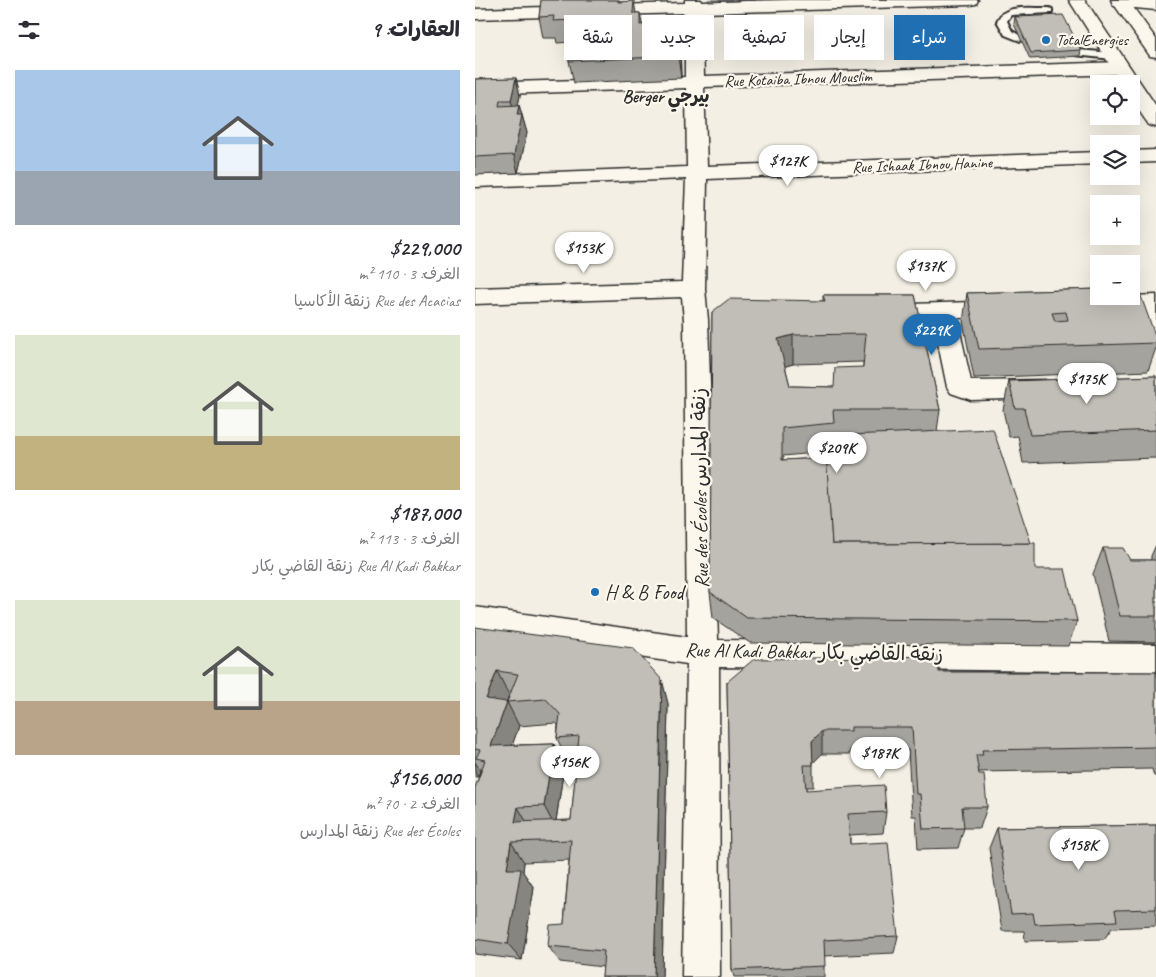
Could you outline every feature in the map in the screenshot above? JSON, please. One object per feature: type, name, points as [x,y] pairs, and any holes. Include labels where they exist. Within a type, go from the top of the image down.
[{"type":"street","points":[[475,14],[693,4],[970,0]]},
{"type":"street","points":[[1077,0],[1156,121]]},
{"type":"street","points":[[1120,1],[1156,5]]},
{"type":"street","points":[[1120,1],[1156,52]]},
{"type":"street","name":"Rue des Écoles زنقة المدارس","points":[[693,4],[697,173],[693,289],[706,320],[701,977]]},
{"type":"street","name":"Rue Kotaiba Ibnou Mouslim","points":[[475,89],[694,82],[1117,62]]},
{"type":"street","points":[[1140,157],[1156,156]]},
{"type":"street","name":"Rue Ishaak Ibnou Hanine","points":[[475,182],[1090,158]]},
{"type":"street","points":[[475,297],[693,289]]},
{"type":"street","points":[[1079,306],[1152,303],[1156,328]]},
{"type":"street","points":[[864,314],[1021,308]]},
{"type":"street","points":[[943,311],[960,387],[971,391],[1068,389]]},
{"type":"street","name":"Rue Al Kadi Bakkar زنقة القاضي بكار","points":[[475,620],[703,653],[1156,658]]},
{"type":"lane","points":[[1043,0],[1054,22]]},
{"type":"lane","points":[[1020,38],[1009,33],[1003,21],[1004,16],[1009,12],[1049,11]]},
{"type":"lane","points":[[1078,53],[1117,62]]},
{"type":"building","points":[[541,0],[634,1],[633,13],[640,13],[640,25],[642,25],[642,58],[632,58],[632,15],[564,15],[564,20],[553,21],[554,16],[539,17]]},
{"type":"building","points":[[1063,15],[1081,50],[1031,53],[1015,17]]},
{"type":"building","points":[[516,78],[511,100],[500,100],[499,106],[519,105],[517,115],[522,115],[514,155],[475,157],[475,79]]},
{"type":"building","points":[[1090,289],[1090,305],[1140,305],[1140,294],[1156,338],[1156,343],[979,349],[967,293]],"holes":[[[1066,312],[1068,320],[1055,321],[1052,313]]]},
{"type":"building","points":[[823,295],[915,295],[940,410],[833,410],[834,423],[782,428],[782,460],[827,458],[832,544],[1035,543],[1035,569],[1065,569],[1077,621],[747,618],[710,592],[712,312],[729,299],[825,301]],"holes":[[[866,334],[863,367],[835,368],[834,387],[790,386],[778,339],[793,335]]]},
{"type":"building","points":[[1156,376],[1156,430],[1030,435],[1024,408],[1015,408],[1009,381]]},
{"type":"building","points":[[993,429],[1031,543],[832,544],[825,436]]},
{"type":"building","points":[[1103,548],[1123,548],[1130,560],[1156,560],[1156,616],[1120,616]]},
{"type":"building","points":[[475,627],[633,648],[662,680],[654,977],[602,977],[604,951],[548,946],[550,925],[564,924],[571,840],[511,842],[507,869],[521,869],[508,944],[475,939],[475,788],[485,760],[476,758],[480,750],[475,749]],"holes":[[[497,671],[518,674],[507,702],[486,699]],[[546,699],[560,714],[557,738],[579,736],[571,820],[515,822],[518,807],[544,806],[554,744],[491,746],[507,702]]]},
{"type":"building","points":[[938,656],[939,672],[1156,672],[1156,747],[982,750],[983,755],[976,755],[979,774],[984,774],[987,807],[962,807],[964,828],[923,829],[920,794],[916,794],[912,727],[851,727],[851,731],[822,731],[812,741],[813,765],[804,765],[806,790],[884,785],[886,812],[848,814],[850,844],[888,842],[898,936],[824,940],[825,966],[732,970],[727,682],[754,659]]},
{"type":"building","points":[[1156,825],[1156,909],[1115,910],[1117,921],[1035,924],[1033,913],[1011,914],[997,828]]},
{"type":"place","name":"TotalEnergies","points":[[1046,40]]},
{"type":"place","name":"H & B Food","points":[[595,592]]},
{"type":"district","name":"Berger بيرجي","points":[[666,96]]}]
